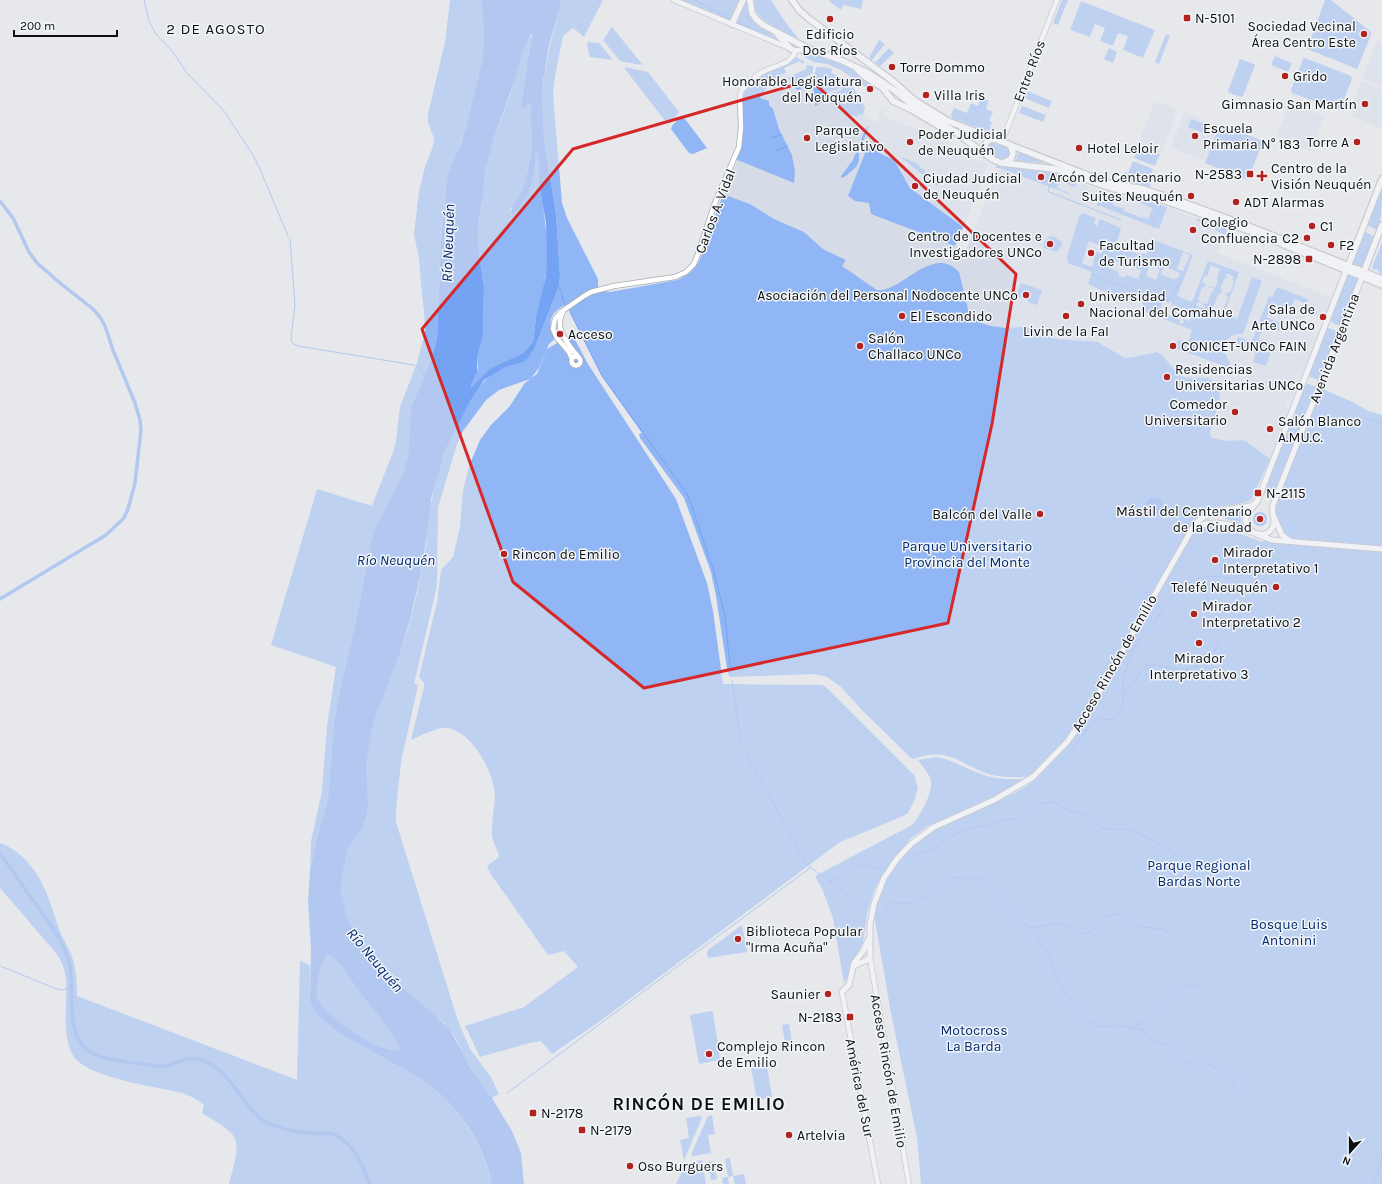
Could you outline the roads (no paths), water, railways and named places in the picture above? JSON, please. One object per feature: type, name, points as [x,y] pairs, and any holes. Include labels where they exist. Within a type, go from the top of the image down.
[{"type":"main road","points":[[732,24],[743,0]]},
{"type":"main road","points":[[750,0],[751,9],[759,22],[814,51],[856,67],[890,87],[914,106],[995,161],[1056,169],[1107,187],[1157,198],[1363,274],[1382,279]]},
{"type":"main road","points":[[792,0],[802,13],[894,82],[914,100],[948,121],[1108,183],[1143,189],[1168,196],[1256,229],[1347,268]]},
{"type":"main road","points":[[773,30],[794,50]]},
{"type":"main road","points":[[832,57],[840,54],[842,50],[841,43]]},
{"type":"main road","points":[[856,67],[864,76],[883,88],[893,101],[964,139]]},
{"type":"main road","points":[[987,156],[984,152],[985,146],[989,141],[995,139]]},
{"type":"main road","points":[[1004,163],[1009,161],[1012,156],[1013,149],[1008,144]]},
{"type":"main road","name":"Avenida Argentina","points":[[1255,533],[1248,528],[1246,520],[1248,512],[1258,500],[1382,179]]},
{"type":"main road","name":"Avenida Argentina","points":[[1274,517],[1272,509],[1274,503],[1382,226]]},
{"type":"main road","points":[[1363,274],[1382,285]]},
{"type":"main road","points":[[1214,518],[1212,515],[1213,512],[1248,506],[1254,504],[1258,500]]},
{"type":"main road","points":[[1248,506],[1254,506]]},
{"type":"main road","name":"Acceso Rincón de Emilio","points":[[870,958],[870,917],[878,891],[888,872],[906,849],[922,834],[934,827],[994,800],[1037,774],[1068,741],[1090,708],[1186,537],[1203,516],[1213,512]]},
{"type":"main road","points":[[1255,533],[1263,534],[1270,530],[1274,523],[1274,517]]},
{"type":"main road","points":[[1274,517],[1284,537],[1293,542]]},
{"type":"main road","name":"Acceso Rincón de Emilio","points":[[1186,537],[1195,528],[1205,524],[1224,524],[1233,525],[1268,539],[1382,549]]},
{"type":"main road","name":"Acceso Rincón de Emilio","points":[[842,992],[849,985],[855,961],[864,950],[869,937]]},
{"type":"main road","points":[[853,967],[870,958]]},
{"type":"street","points":[[674,0],[794,50],[814,51]]},
{"type":"street","name":"Entre Ríos","points":[[1002,142],[1057,0]]},
{"type":"street","name":"Carlos A. Vidal","points":[[572,359],[569,352],[556,336],[553,329],[556,317],[567,308],[584,296],[593,292],[617,286],[673,277],[682,274],[691,268],[697,258],[715,203],[738,150],[741,130],[741,91],[756,76],[786,62],[793,56],[794,50]]},
{"type":"street","points":[[567,308],[560,318],[560,328],[564,338],[579,358],[580,364],[576,366],[572,364],[572,359],[575,357],[579,358]]},
{"type":"street","name":"Acceso Rincón de Emilio","points":[[870,958],[909,1184]]},
{"type":"street","name":"América del Sur","points":[[842,992],[878,1184]]},
{"type":"water","name":"Río Neuquén","points":[[481,0],[561,0],[549,45],[542,87],[544,139],[556,214],[560,275],[559,286],[534,350],[523,362],[505,367],[484,380],[470,401],[444,454],[431,499],[421,572],[410,620],[371,732],[366,765],[368,804],[367,814],[361,830],[348,848],[342,875],[341,890],[346,916],[360,941],[372,957],[403,988],[450,1030],[472,1070],[492,1098],[512,1131],[521,1153],[524,1184],[492,1184],[488,1168],[475,1138],[467,1125],[446,1100],[421,1079],[339,1033],[319,1016],[312,1007],[310,999],[311,949],[308,902],[310,871],[317,837],[328,798],[334,722],[375,527],[402,476],[408,456],[411,407],[431,360],[437,339],[441,239],[446,188],[449,172],[461,143],[466,126],[483,57],[484,29]],"holes":[[[530,34],[532,35],[532,38],[521,107],[523,109],[529,104],[531,107],[531,155],[523,188],[513,205],[510,214],[513,215],[519,209],[527,195],[533,179],[536,154],[538,153],[539,185],[546,222],[546,276],[536,317],[533,342],[523,353],[490,369],[471,388],[471,384],[477,372],[477,358],[483,336],[484,287],[479,254],[478,225],[483,197],[485,172],[494,138]],[[328,955],[340,965],[379,1016],[398,1044],[400,1048],[399,1050],[390,1050],[367,1040],[342,1024],[323,1006],[318,999],[317,986],[321,966]]]},
{"type":"water","points":[[1151,497],[1157,497],[1162,502],[1160,511],[1157,513],[1151,513],[1146,508],[1146,502]]},
{"type":"water","points":[[1260,512],[1265,514],[1267,519],[1265,524],[1260,526],[1255,524],[1253,519],[1255,514]]},
{"type":"waterway","points":[[144,0],[149,21],[156,34],[172,51],[187,73],[224,111],[253,155],[288,236]]},
{"type":"waterway","points":[[695,0],[730,19]]},
{"type":"waterway","points":[[736,22],[750,28]]},
{"type":"waterway","points":[[770,138],[782,135]]},
{"type":"waterway","points":[[777,150],[788,146]]},
{"type":"waterway","points":[[1062,181],[1056,181],[1052,184],[1048,189],[1049,192],[1121,220]]},
{"type":"waterway","points":[[1100,198],[1104,190]]},
{"type":"waterway","points":[[0,201],[13,218],[29,252],[37,263],[93,309],[100,317],[105,326],[113,350],[135,403],[141,430],[135,483],[124,518],[106,535],[0,599]]},
{"type":"waterway","points":[[1098,206],[1099,202]]},
{"type":"waterway","points":[[1153,227],[1161,205]]},
{"type":"waterway","points":[[1112,243],[1117,230]]},
{"type":"waterway","points":[[290,239],[295,304],[291,338],[292,343],[298,346],[414,365],[421,369],[425,377]]},
{"type":"waterway","points":[[1101,271],[1111,244]]},
{"type":"waterway","points":[[1091,274],[1127,288]]},
{"type":"waterway","points":[[1172,297],[1179,283]]},
{"type":"waterway","points":[[559,286],[565,305]]},
{"type":"waterway","points":[[1130,289],[1142,294]]},
{"type":"waterway","points":[[1144,294],[1156,299],[1169,300]]},
{"type":"waterway","points":[[570,312],[602,376],[687,494],[714,572],[725,617],[731,676]]},
{"type":"waterway","points":[[1366,418],[1382,424]]},
{"type":"waterway","points":[[1220,577],[1225,552]]},
{"type":"waterway","points":[[1125,571],[1149,596]]},
{"type":"waterway","points":[[1051,766],[1055,765],[1070,752],[1091,724],[1098,720],[1112,719],[1119,712],[1123,702],[1123,681],[1129,660],[1139,639],[1151,628],[1169,600],[1186,584],[1199,578],[1210,576],[1232,578],[1241,575]]},
{"type":"waterway","points":[[1184,587],[1194,587],[1198,589],[1213,606]]},
{"type":"waterway","points":[[1155,601],[1162,610]]},
{"type":"waterway","points":[[1123,692],[1136,680],[1141,670],[1147,665],[1175,669],[1188,669],[1195,667],[1212,657],[1218,643]]},
{"type":"waterway","points":[[732,681],[741,742]]},
{"type":"waterway","points":[[746,753],[807,865],[866,908]]},
{"type":"waterway","points":[[1023,818],[1040,804],[1049,802],[1056,803],[1067,810],[1087,816],[1093,823],[1100,827],[1106,829],[1128,829],[1145,836],[1177,856]]},
{"type":"waterway","points":[[907,859],[932,850],[950,837],[969,828],[987,825],[1002,820],[1017,819]]},
{"type":"waterway","points":[[0,854],[52,927],[63,946],[70,966],[72,1009],[75,1032],[79,1041],[85,1048],[98,1056],[105,1058],[156,1066],[168,1065],[193,1058],[208,1062],[224,1075],[251,1109],[270,1124],[298,1132],[330,1134],[345,1141],[353,1149],[359,1159],[369,1184]]},
{"type":"waterway","points":[[831,881],[845,875],[861,864],[868,864],[879,869],[884,869]]},
{"type":"waterway","points":[[507,1093],[810,868]]},
{"type":"waterway","points":[[877,914],[883,914],[891,902],[901,904],[914,902],[936,890],[953,877],[969,879],[976,877],[984,879]]},
{"type":"waterway","points":[[990,884],[1000,900],[1035,934],[1046,950],[1063,990],[1078,1012],[1087,1021],[1100,1027],[1119,1025],[1144,1031],[1152,1040],[1167,1044],[1181,1059],[1191,1064],[1207,1064],[1223,1070],[1230,1075],[1237,1090],[1244,1096]]},
{"type":"waterway","points":[[1030,927],[1060,923],[1084,934],[1091,932],[1103,918],[1117,914],[1122,915],[1142,927],[1159,929],[1169,933]]},
{"type":"waterway","points":[[0,966],[57,989],[63,990],[71,987]]},
{"type":"waterway","points":[[1133,1027],[1154,1013],[1177,990],[1189,985],[1197,984]]},
{"type":"waterway","points":[[1378,1148],[1381,1151],[1382,1156]]},
{"type":"waterway","points":[[1375,1178],[1382,1157]]},
{"type":"waterway","points":[[1377,1176],[1382,1171]]},
{"type":"waterway","points":[[1373,1184],[1375,1178]]},
{"type":"place","name":"N-5101","points":[[1187,18]]},
{"type":"place","name":"Edificio Dos Ríos","points":[[830,19]]},
{"type":"place","name":"Sociedad Vecinal Área Centro Este","points":[[1364,34]]},
{"type":"place","name":"Torre Dommo","points":[[892,67]]},
{"type":"place","name":"Grido","points":[[1285,76]]},
{"type":"place","name":"Honorable Legislatura del Neuquén","points":[[870,89]]},
{"type":"place","name":"Villa Iris","points":[[926,95]]},
{"type":"place","name":"Gimnasio San Martín","points":[[1365,104]]},
{"type":"place","name":"Escuela Primaria N° 183","points":[[1195,136]]},
{"type":"place","name":"Parque Legislativo","points":[[807,138]]},
{"type":"place","name":"Poder Judicial de Neuquén","points":[[910,142]]},
{"type":"place","name":"Torre A","points":[[1357,142]]},
{"type":"place","name":"Hotel Leloir","points":[[1079,148]]},
{"type":"place","name":"N-2583","points":[[1250,174]]},
{"type":"place","name":"Centro de la Visión Neuquén","points":[[1262,176]]},
{"type":"place","name":"Arcón del Centenario","points":[[1041,177]]},
{"type":"place","name":"Ciudad Judicial de Neuquén","points":[[915,186]]},
{"type":"place","name":"Suites Neuquén","points":[[1191,196]]},
{"type":"place","name":"ADT Alarmas","points":[[1236,202]]},
{"type":"place","name":"C1","points":[[1312,226]]},
{"type":"place","name":"Colegio Confluencia","points":[[1193,230]]},
{"type":"place","name":"C2","points":[[1307,238]]},
{"type":"place","name":"Centro de Docentes e Investigadores UNCo","points":[[1050,244]]},
{"type":"place","name":"F2","points":[[1331,245]]},
{"type":"place","name":"Facultad de Turismo","points":[[1091,253]]},
{"type":"place","name":"N-2898","points":[[1309,259]]},
{"type":"place","name":"Asociación del Personal Nodocente UNCo","points":[[1026,295]]},
{"type":"place","name":"Universidad Nacional del Comahue","points":[[1081,304]]},
{"type":"place","name":"El Escondido","points":[[902,316]]},
{"type":"place","name":"Livin de la FaI","points":[[1066,316]]},
{"type":"place","name":"Sala de Arte UNCo","points":[[1323,317]]},
{"type":"place","name":"Acceso","points":[[560,334]]},
{"type":"place","name":"Salón Challaco UNCo","points":[[860,346]]},
{"type":"place","name":"CONICET-UNCo FAIN","points":[[1173,346]]},
{"type":"place","name":"Residencias Universitarias UNCo","points":[[1167,377]]},
{"type":"place","name":"Comedor Universitario","points":[[1235,412]]},
{"type":"place","name":"Salón Blanco A.MU.C.","points":[[1270,429]]},
{"type":"place","name":"N-2115","points":[[1258,493]]},
{"type":"place","name":"Balcón del Valle","points":[[1040,514]]},
{"type":"place","name":"Mástil del Centenario de la Ciudad","points":[[1260,519]]},
{"type":"place","name":"Rincon de Emilio","points":[[504,554]]},
{"type":"place","name":"Mirador Interpretativo 1","points":[[1215,560]]},
{"type":"place","name":"Telefé Neuquén","points":[[1276,587]]},
{"type":"place","name":"Mirador Interpretativo 2","points":[[1194,614]]},
{"type":"place","name":"Mirador Interpretativo 3","points":[[1199,643]]},
{"type":"place","name":"Biblioteca Popular \"Irma Acuña\"","points":[[738,939]]},
{"type":"place","name":"Saunier","points":[[828,994]]},
{"type":"place","name":"N-2183","points":[[850,1017]]},
{"type":"place","name":"Complejo Rincon de Emilio","points":[[709,1054]]},
{"type":"place","name":"N-2178","points":[[533,1113]]},
{"type":"place","name":"N-2179","points":[[582,1130]]},
{"type":"place","name":"Artelvia","points":[[789,1135]]},
{"type":"place","name":"Oso Burguers","points":[[630,1166]]},
{"type":"district","name":"2 DE AGOSTO","points":[[216,29]]},
{"type":"district","name":"RINCÓN DE EMILIO","points":[[699,1104]]},
{"type":"park label","name":"Parque Universitario Provincia del Monte","points":[[967,554]]},
{"type":"park label","name":"Parque Regional Bardas Norte","points":[[1199,874]]},
{"type":"park label","name":"Bosque Luis Antonini","points":[[1289,932]]},
{"type":"park label","name":"Motocross La Barda","points":[[974,1038]]}]
